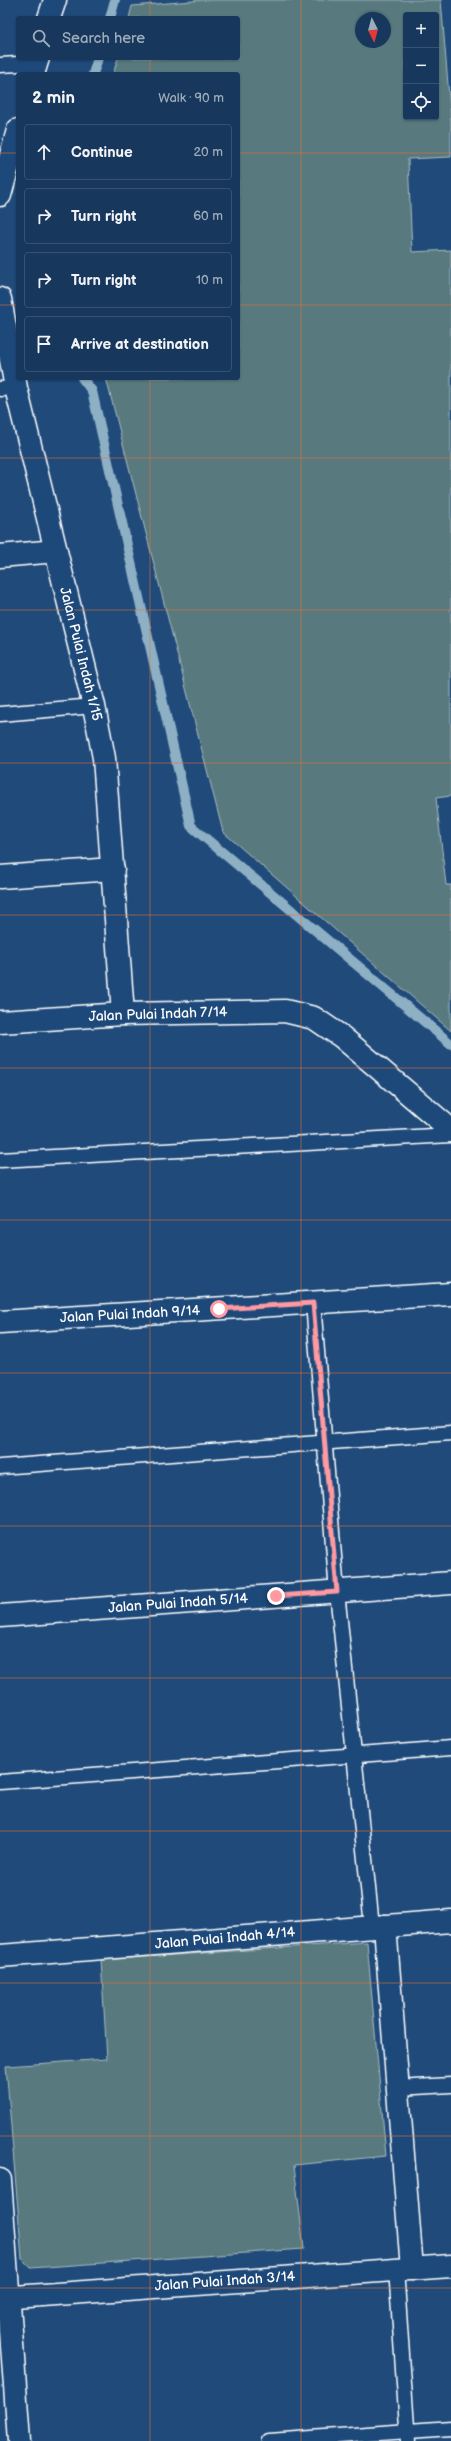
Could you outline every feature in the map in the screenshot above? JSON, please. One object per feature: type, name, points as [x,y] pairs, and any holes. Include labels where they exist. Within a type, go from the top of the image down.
[{"type":"street","points":[[50,16],[54,0]]},
{"type":"street","points":[[0,195],[16,137]]},
{"type":"street","name":"Jalan Pulai Indah 1/15","points":[[0,299],[8,388],[56,551],[94,706],[104,758],[123,1014]]},
{"type":"street","points":[[0,556],[56,551]]},
{"type":"street","points":[[0,877],[113,869]]},
{"type":"street","name":"Jalan Pulai Indah 7/14","points":[[0,1022],[123,1014],[285,1011],[314,1018],[342,1037],[451,1130]]},
{"type":"street","name":"Jalan Pulai Indah 9/14","points":[[0,1322],[451,1294]]},
{"type":"street","name":"Jalan Pulai Indah 5/14","points":[[0,1616],[451,1583]]},
{"type":"street","name":"Jalan Pulai Indah 4/14","points":[[0,1956],[451,1921]]},
{"type":"street","points":[[378,1926],[397,2088],[404,2269]]},
{"type":"street","points":[[0,2180],[4,2297],[19,2441]]},
{"type":"street","name":"Jalan Pulai Indah 3/14","points":[[4,2297],[451,2266]]},
{"type":"lane","points":[[0,66],[36,65]]},
{"type":"lane","points":[[0,714],[94,706]]},
{"type":"lane","points":[[0,1160],[451,1135]]},
{"type":"lane","points":[[313,1303],[352,1754],[378,1926]]},
{"type":"lane","points":[[0,1467],[451,1433]]},
{"type":"lane","points":[[0,1782],[352,1754],[451,1748]]},
{"type":"lane","points":[[397,2088],[451,2085]]},
{"type":"lane","points":[[404,2269],[407,2436]]},
{"type":"lane","points":[[269,2441],[407,2436],[451,2428]]},
{"type":"green space","points":[[204,0],[441,0],[451,121],[451,157],[408,159],[412,252],[451,250],[451,796],[436,798],[446,885],[451,885],[451,1031],[223,832],[107,380],[240,380],[240,72],[114,72],[117,60],[240,60],[240,16],[130,16],[132,6]]},
{"type":"green space","points":[[367,1942],[386,2156],[294,2165],[304,2249],[31,2268],[22,2259],[6,2066],[107,2059],[101,1960]]},
{"type":"waterway","points":[[111,16],[115,0]]},
{"type":"waterway","points":[[94,72],[97,60]]},
{"type":"waterway","points":[[84,380],[92,391],[191,826],[451,1044]]},
{"type":"route","points":[[219,1309],[313,1303],[337,1592],[276,1596]]}]
